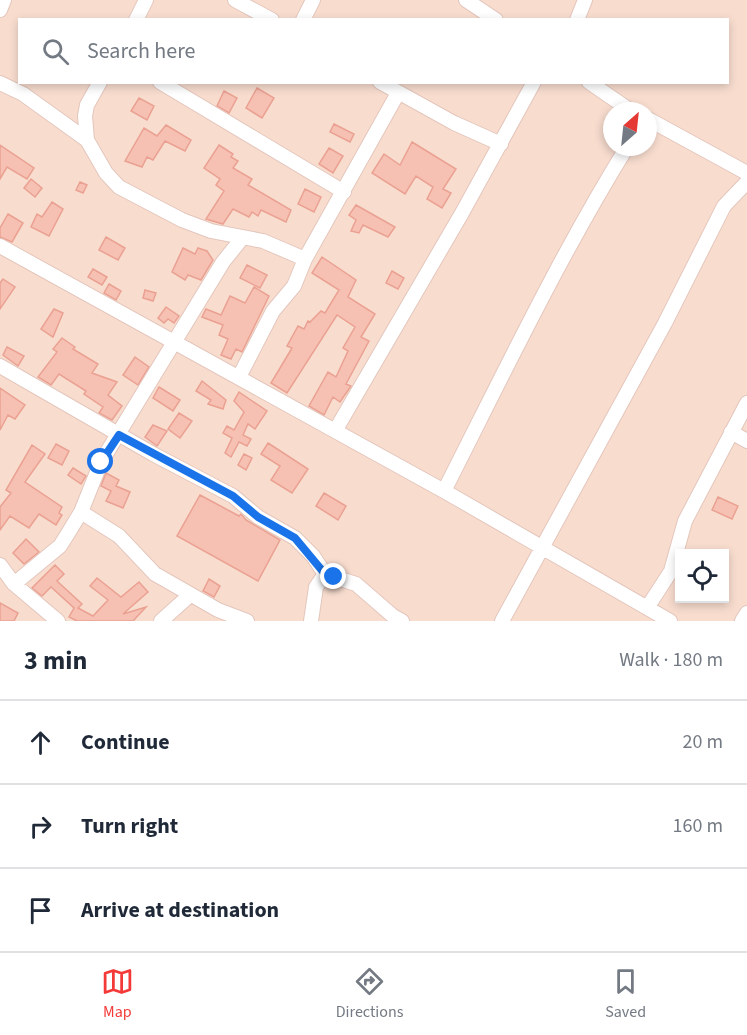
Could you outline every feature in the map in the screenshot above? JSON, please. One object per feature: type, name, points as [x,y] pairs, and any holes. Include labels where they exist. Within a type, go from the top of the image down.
[{"type":"street","points":[[0,10],[4,0]]},
{"type":"street","points":[[137,18],[146,0]]},
{"type":"street","points":[[235,0],[268,18]]},
{"type":"street","points":[[304,18],[313,0]]},
{"type":"street","points":[[466,0],[493,18]]},
{"type":"street","points":[[578,18],[585,0]]},
{"type":"street","points":[[0,83],[23,94],[87,141],[106,173],[119,187],[182,220],[211,231],[263,241],[305,259]]},
{"type":"street","points":[[87,141],[85,116],[87,105],[99,84]]},
{"type":"street","points":[[163,84],[344,192]]},
{"type":"street","points":[[383,84],[501,144]]},
{"type":"street","points":[[335,431],[501,144],[533,84]]},
{"type":"street","points":[[592,84],[618,102]]},
{"type":"street","points":[[239,377],[273,311],[294,286],[305,259],[398,93]]},
{"type":"street","points":[[657,127],[747,173]]},
{"type":"street","points":[[444,490],[540,299],[596,197],[621,156]]},
{"type":"street","points":[[502,621],[665,323],[724,206],[747,182]]},
{"type":"street","points":[[14,584],[60,546],[81,512],[101,462],[223,262],[243,237]]},
{"type":"street","points":[[0,246],[444,490],[670,621]]},
{"type":"street","points":[[0,366],[119,435],[233,496],[258,517],[295,538],[325,574],[356,584],[402,621]]},
{"type":"street","points":[[647,608],[671,571],[685,521],[747,403]]},
{"type":"street","points":[[731,432],[747,441]]},
{"type":"street","points":[[81,512],[119,536],[150,570],[190,595],[247,621]]},
{"type":"street","points":[[0,564],[14,584],[58,621]]},
{"type":"street","points":[[311,621],[316,587],[325,574]]},
{"type":"street","points":[[161,621],[190,595]]},
{"type":"street","points":[[742,621],[747,613]]},
{"type":"shaded area","points":[[0,0],[747,0],[747,621],[0,621]]},
{"type":"building","points":[[257,88],[274,98],[262,118],[246,108]]},
{"type":"building","points":[[224,91],[237,98],[229,113],[217,106]]},
{"type":"building","points":[[139,98],[154,106],[147,120],[131,111]]},
{"type":"building","points":[[334,124],[354,134],[350,142],[330,132]]},
{"type":"building","points":[[166,125],[191,140],[185,151],[165,141],[153,160],[147,157],[142,167],[125,161],[144,128],[157,136]]},
{"type":"building","points":[[412,142],[456,169],[443,189],[451,193],[442,208],[427,199],[433,187],[416,176],[405,194],[372,173],[384,154],[400,165]]},
{"type":"building","points":[[0,145],[34,168],[27,179],[7,167],[0,179]]},
{"type":"building","points":[[219,145],[233,154],[231,157],[238,161],[233,168],[252,179],[248,185],[291,210],[286,222],[261,210],[258,216],[252,212],[249,217],[233,209],[223,224],[206,219],[224,191],[216,185],[220,179],[204,168]]},
{"type":"building","points":[[329,148],[343,156],[333,173],[319,164]]},
{"type":"building","points":[[31,179],[42,188],[35,197],[24,188]]},
{"type":"building","points":[[80,182],[87,185],[83,193],[76,190]]},
{"type":"building","points":[[305,189],[321,197],[314,212],[298,204]]},
{"type":"building","points":[[52,202],[63,209],[49,236],[31,227],[37,214],[42,217]]},
{"type":"building","points":[[356,205],[395,227],[388,237],[363,225],[359,233],[351,231],[356,220],[349,215]]},
{"type":"building","points":[[8,214],[23,223],[12,242],[0,237],[0,228]]},
{"type":"building","points":[[106,237],[125,248],[118,260],[99,250]]},
{"type":"building","points":[[183,248],[195,254],[198,248],[207,251],[213,260],[201,280],[188,275],[185,280],[172,272]]},
{"type":"building","points":[[322,257],[356,280],[348,297],[375,314],[361,337],[369,341],[346,384],[351,386],[340,402],[333,397],[324,415],[309,406],[328,372],[336,377],[348,351],[343,348],[355,327],[337,315],[287,393],[271,383],[292,348],[287,346],[298,326],[304,329],[308,321],[310,322],[321,311],[325,313],[339,290],[312,273]]},
{"type":"building","points":[[247,265],[267,275],[260,288],[240,278]]},
{"type":"building","points":[[93,269],[107,277],[102,285],[88,277]]},
{"type":"building","points":[[392,271],[404,278],[398,289],[386,283]]},
{"type":"building","points":[[3,279],[15,287],[0,309],[0,283]]},
{"type":"building","points":[[109,284],[121,291],[116,300],[104,293]]},
{"type":"building","points":[[254,287],[269,296],[242,352],[236,349],[231,359],[221,355],[228,339],[219,335],[223,325],[202,317],[206,309],[221,315],[230,296],[245,303]]},
{"type":"building","points":[[145,290],[156,293],[153,301],[143,298]]},
{"type":"building","points":[[166,307],[179,316],[174,323],[168,319],[164,323],[158,318]]},
{"type":"building","points":[[54,309],[63,313],[53,337],[41,329]]},
{"type":"building","points":[[62,338],[75,347],[73,349],[98,364],[92,373],[117,382],[108,395],[122,406],[112,420],[99,413],[103,407],[84,394],[86,391],[59,374],[51,385],[38,377],[57,352],[53,349]]},
{"type":"building","points":[[7,347],[24,356],[18,366],[3,355]]},
{"type":"building","points":[[135,357],[149,367],[138,385],[123,375]]},
{"type":"building","points":[[202,381],[226,400],[223,409],[208,404],[211,400],[196,391]]},
{"type":"building","points":[[159,387],[180,400],[173,411],[153,398]]},
{"type":"building","points":[[0,388],[25,405],[15,419],[8,415],[0,430]]},
{"type":"building","points":[[239,392],[267,411],[255,429],[248,424],[243,435],[251,439],[247,446],[239,442],[231,457],[225,453],[232,438],[223,433],[227,426],[234,430],[244,412],[234,401]]},
{"type":"building","points":[[179,413],[192,421],[180,438],[168,429]]},
{"type":"building","points":[[153,425],[167,431],[157,446],[145,437]]},
{"type":"building","points":[[268,443],[308,469],[292,493],[271,480],[280,466],[261,454]]},
{"type":"building","points":[[56,444],[69,451],[62,465],[48,458]]},
{"type":"building","points":[[32,445],[45,454],[25,482],[62,507],[59,513],[62,515],[56,525],[39,514],[29,528],[10,516],[0,530],[0,507],[11,493],[6,490]]},
{"type":"building","points":[[244,454],[252,458],[246,470],[238,465]]},
{"type":"building","points":[[73,468],[86,476],[81,484],[68,475]]},
{"type":"building","points":[[106,473],[119,480],[116,486],[130,492],[123,508],[106,501],[111,491],[101,486]]},
{"type":"building","points":[[324,493],[346,506],[338,520],[316,506]]},
{"type":"building","points":[[200,495],[239,516],[241,514],[246,520],[280,540],[258,581],[177,536]]},
{"type":"building","points":[[718,497],[738,506],[732,519],[712,510]]},
{"type":"building","points":[[26,539],[39,552],[24,564],[13,553]]},
{"type":"building","points":[[55,565],[64,574],[57,581],[82,604],[78,608],[93,616],[108,600],[90,586],[97,578],[121,597],[139,582],[148,592],[123,614],[146,607],[133,621],[77,621],[69,617],[74,608],[51,587],[42,596],[32,588]]},
{"type":"building","points":[[209,579],[220,586],[214,597],[203,591]]},
{"type":"building","points":[[0,603],[18,613],[14,621],[0,621]]},
{"type":"route","points":[[101,462],[119,435],[233,496],[258,517],[295,538],[313,556],[325,574],[334,577]]}]
